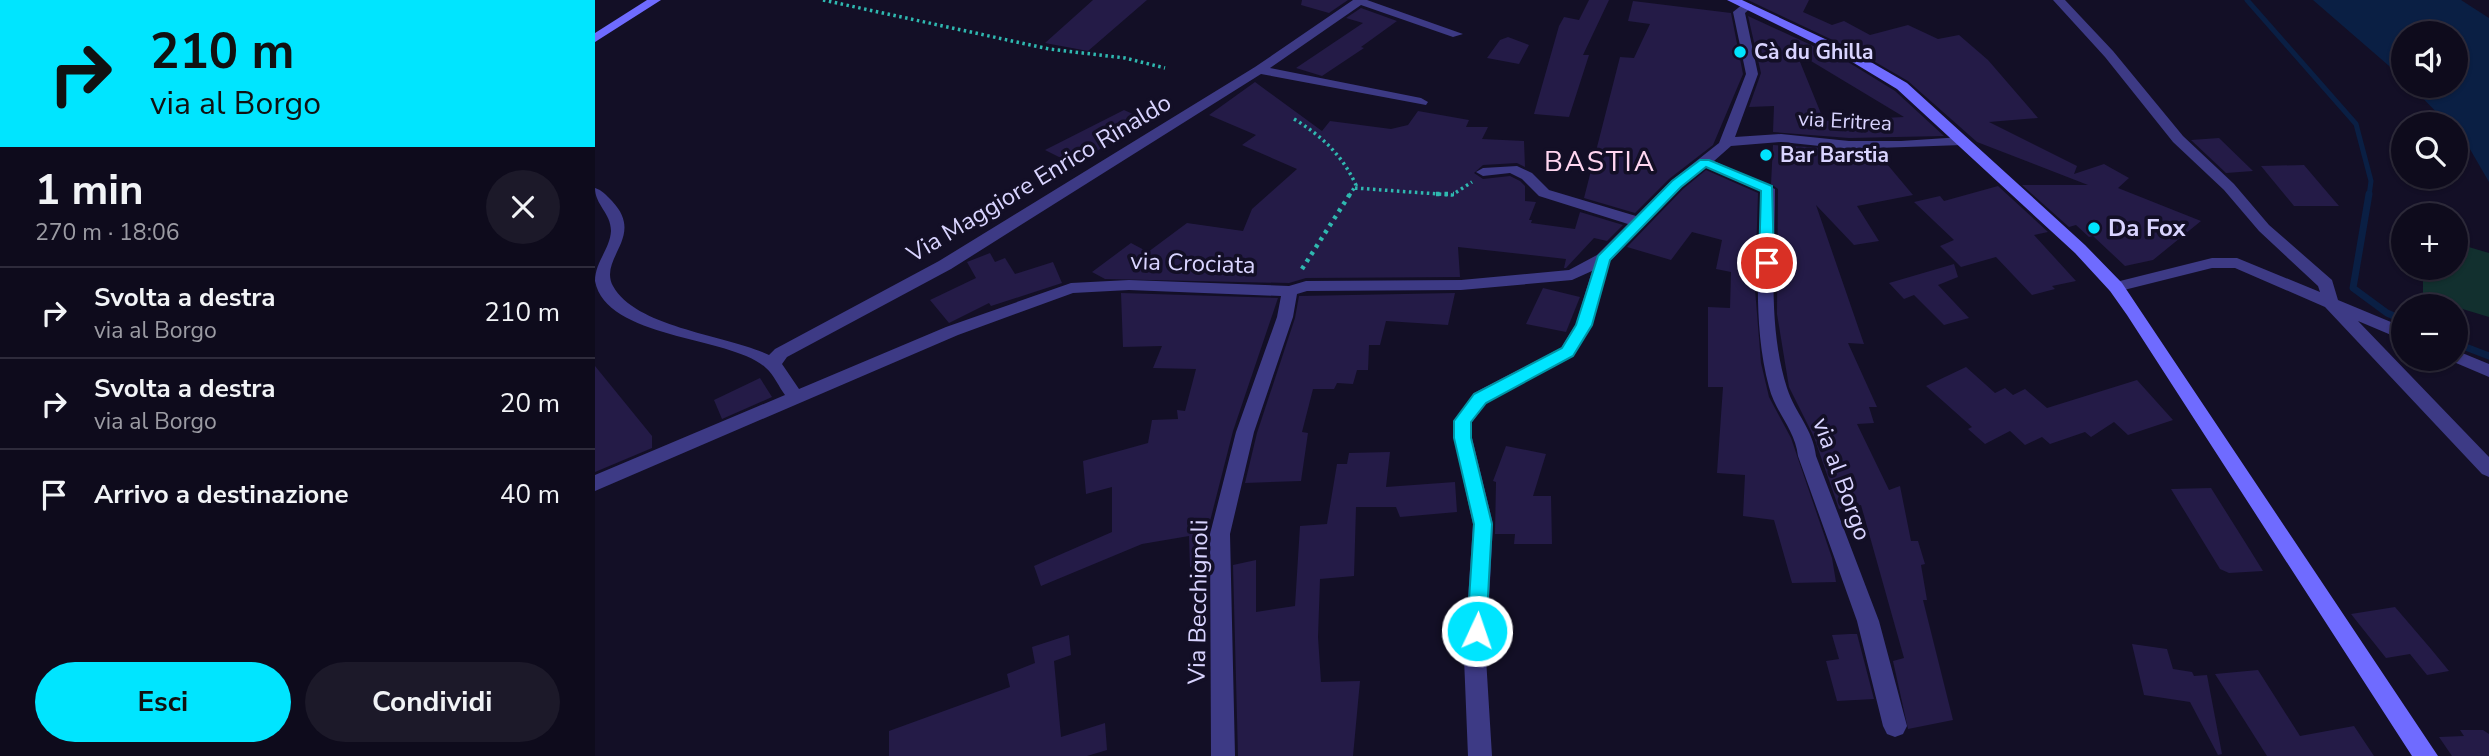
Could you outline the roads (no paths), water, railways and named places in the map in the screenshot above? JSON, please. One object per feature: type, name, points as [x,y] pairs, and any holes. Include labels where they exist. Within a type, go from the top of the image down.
[{"type":"main road","points":[[595,38],[655,0]]},
{"type":"main road","points":[[1740,3],[1878,70],[1902,86],[2080,249],[2116,287],[2426,756]]},
{"type":"street","points":[[2059,0],[2109,54],[2178,139],[2229,187],[2274,238],[2326,284],[2330,302],[2489,469]]},
{"type":"street","points":[[1360,1],[1457,34]]},
{"type":"street","name":"Via Maggiore Enrico Rinaldo","points":[[772,363],[781,353],[945,265],[1259,70],[1360,1]]},
{"type":"street","points":[[1480,756],[1475,658],[1483,524],[1463,438],[1463,421],[1480,398],[1567,352],[1584,325],[1603,259],[1677,184],[1727,142],[1752,74],[1738,23],[1740,3]]},
{"type":"street","points":[[1259,70],[1421,102]]},
{"type":"street","name":"via Eritrea","points":[[1727,142],[1781,138],[1849,145],[1962,141]]},
{"type":"street","name":"via al Borgo","points":[[1705,162],[1767,189],[1766,321],[1778,389],[1805,438],[1807,456],[1868,621],[1895,726]]},
{"type":"street","points":[[1483,172],[1512,169],[1527,176],[1544,192],[1638,222]]},
{"type":"street","points":[[595,192],[609,204],[618,218],[617,235],[602,269],[602,282],[615,299],[644,319],[737,348],[772,363],[797,399]]},
{"type":"street","name":"via Crociata","points":[[595,483],[952,331],[1070,288],[1129,285],[1290,291],[1305,286],[1461,285],[1571,275],[1603,259]]},
{"type":"street","points":[[2116,287],[2212,263],[2237,263],[2391,329]]},
{"type":"street","name":"Via Becchignoli","points":[[1223,756],[1220,534],[1245,432],[1285,317],[1290,291]]},
{"type":"street","points":[[2468,362],[2489,371]]},
{"type":"water","points":[[2313,0],[2461,0],[2489,18],[2489,182],[2468,146],[2468,112],[2436,112],[2423,98],[2468,98],[2468,21],[2391,21],[2391,68]]},
{"type":"waterway","points":[[2247,0],[2356,124],[2371,181],[2369,196]]},
{"type":"waterway","points":[[2369,194],[2353,288],[2391,315]]},
{"type":"waterway","points":[[2468,348],[2489,356]]},
{"type":"place","name":"Cà du Ghilla","points":[[1740,52]]},
{"type":"place","name":"Bar Barstia","points":[[1766,155]]},
{"type":"place","name":"Da Fox","points":[[2094,228]]},
{"type":"district","name":"BASTIA","points":[[1600,161]]}]
